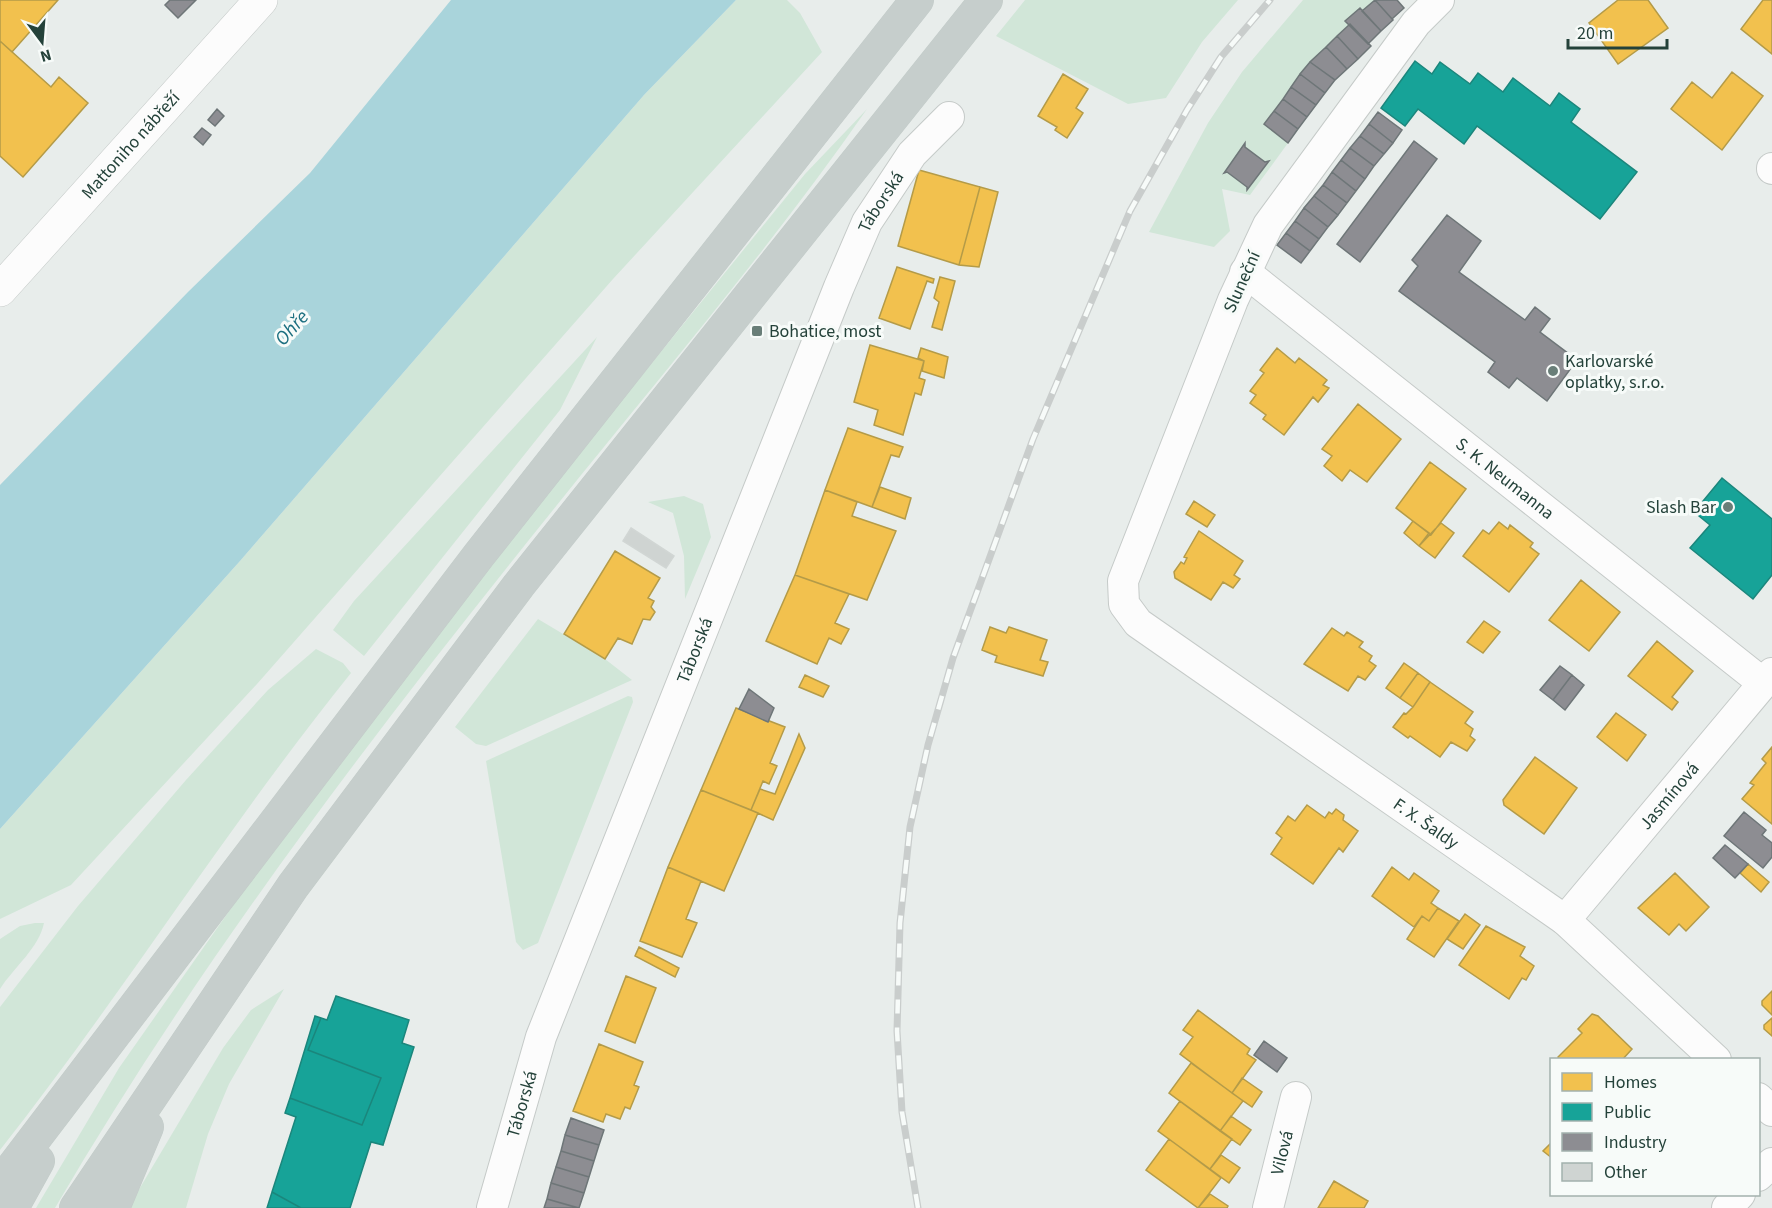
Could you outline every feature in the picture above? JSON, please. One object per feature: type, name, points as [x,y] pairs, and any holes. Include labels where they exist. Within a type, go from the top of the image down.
[{"type":"highway","points":[[0,1184],[83,1078],[246,858],[478,555],[916,0]]},
{"type":"highway","points":[[76,1208],[181,1048],[293,886],[519,585],[986,0]]},
{"type":"highway","points":[[113,1208],[181,1048]]},
{"type":"highway","points":[[12,1208],[83,1078]]},
{"type":"street","name":"Mattoniho nábřeží","points":[[0,290],[261,0]]},
{"type":"street","name":"Sluneční","points":[[1124,604],[1123,581],[1245,272],[1268,225],[1416,23],[1439,0]]},
{"type":"street","name":"Táborská","points":[[492,1208],[541,1037],[839,287],[872,215],[912,154],[949,117]]},
{"type":"street","name":"S. K. Neumanna","points":[[1245,272],[1768,678]]},
{"type":"street","name":"F. X. Šaldy","points":[[1124,604],[1138,623],[1565,920],[1715,1058]]},
{"type":"street","name":"Jasmínová","points":[[1565,920],[1768,678]]},
{"type":"street","name":"Vilová","points":[[1268,1208],[1296,1097]]},
{"type":"street","points":[[1760,1100],[1772,1111]]},
{"type":"street","points":[[1760,1174],[1772,1163]]},
{"type":"street","points":[[1727,1208],[1738,1196]]},
{"type":"green space","points":[[736,0],[787,0],[800,13],[822,52],[613,279],[257,684],[71,885],[0,919],[0,829],[240,561],[644,95]]},
{"type":"green space","points":[[1025,0],[1238,0],[1202,42],[1166,98],[1128,104],[996,36]]},
{"type":"green space","points":[[1303,0],[1376,0],[1310,62],[1264,124],[1288,143],[1250,195],[1222,189],[1230,231],[1214,247],[1149,232],[1208,123],[1242,72]]},
{"type":"green space","points":[[867,109],[752,264],[483,598],[289,852],[167,1027],[55,1208],[36,1208],[119,1068],[300,810],[510,538],[805,174]]},
{"type":"green space","points":[[597,337],[560,410],[364,656],[333,630],[354,601]]},
{"type":"green space","points":[[684,496],[703,504],[711,537],[685,599],[684,556],[673,513],[648,502]]},
{"type":"green space","points":[[538,619],[605,659],[632,680],[486,746],[476,744],[455,727]]},
{"type":"green space","points":[[316,649],[343,663],[351,673],[305,731],[89,1032],[0,1150],[0,1007],[78,906],[186,780],[268,690]]},
{"type":"green space","points":[[628,696],[632,697],[633,702],[538,943],[523,950],[516,942],[486,761]]},
{"type":"green space","points":[[44,923],[37,941],[0,989],[0,939],[20,926]]},
{"type":"green space","points":[[284,989],[229,1084],[208,1134],[186,1208],[128,1208],[223,1048],[251,1010]]},
{"type":"water","name":"Ohře","points":[[451,0],[736,0],[644,95],[240,561],[0,829],[0,485],[188,292],[310,173]]},
{"type":"building: Homes","points":[[0,0],[58,0],[12,52],[0,41]]},
{"type":"building: Homes","points":[[1618,0],[1648,0],[1668,28],[1618,64],[1589,23]]},
{"type":"building: Homes","points":[[1763,0],[1772,0],[1772,54],[1741,29]]},
{"type":"building: Homes","points":[[0,41],[51,87],[59,77],[88,103],[23,177],[0,156]]},
{"type":"building: Homes","points":[[1732,72],[1763,96],[1722,150],[1671,109],[1692,82],[1712,98]]},
{"type":"building: Homes","points":[[1063,74],[1088,89],[1076,108],[1083,113],[1067,138],[1055,130],[1057,127],[1038,116]]},
{"type":"building: Homes","points":[[919,170],[980,187],[959,265],[898,246]]},
{"type":"building: Homes","points":[[980,187],[998,192],[979,267],[959,265]]},
{"type":"building: Homes","points":[[897,267],[934,279],[933,283],[927,281],[910,329],[879,318]]},
{"type":"building: Homes","points":[[940,277],[955,281],[942,330],[932,327],[939,302],[934,298]]},
{"type":"building: Homes","points":[[870,345],[924,361],[919,378],[925,380],[921,395],[915,393],[903,435],[874,425],[878,410],[854,402]]},
{"type":"building: Homes","points":[[921,348],[948,357],[944,378],[922,371],[924,361],[918,358]]},
{"type":"building: Homes","points":[[1277,348],[1295,363],[1299,358],[1327,380],[1323,385],[1329,388],[1318,402],[1313,397],[1284,435],[1263,419],[1266,415],[1250,403],[1256,395],[1250,391],[1264,373],[1260,370]]},
{"type":"building: Homes","points":[[1358,404],[1401,439],[1367,482],[1350,470],[1342,481],[1324,466],[1332,456],[1322,449]]},
{"type":"building: Homes","points":[[848,428],[903,447],[899,457],[891,455],[872,507],[825,490]]},
{"type":"building: Homes","points":[[1430,462],[1466,489],[1431,535],[1396,508]]},
{"type":"building: Homes","points":[[880,487],[911,498],[905,519],[872,507]]},
{"type":"building: Homes","points":[[825,490],[857,502],[852,516],[896,531],[867,600],[795,575]]},
{"type":"building: Homes","points":[[1194,501],[1215,515],[1207,527],[1186,514]]},
{"type":"building: Homes","points":[[1413,521],[1429,533],[1419,546],[1404,533]]},
{"type":"building: Homes","points":[[1499,522],[1508,529],[1510,525],[1533,543],[1530,547],[1539,554],[1509,592],[1463,556],[1483,530],[1489,534]]},
{"type":"building: Homes","points":[[1441,523],[1454,533],[1435,558],[1419,546]]},
{"type":"building: Homes","points":[[1199,531],[1243,561],[1234,575],[1240,579],[1233,588],[1223,582],[1211,600],[1175,578],[1174,572],[1181,562],[1184,564],[1187,558],[1184,557]]},
{"type":"building: Homes","points":[[615,551],[660,578],[648,598],[654,601],[651,607],[655,612],[650,620],[643,619],[632,644],[618,638],[605,659],[564,634]]},
{"type":"building: Homes","points":[[795,575],[849,594],[835,623],[849,629],[841,644],[829,638],[817,664],[766,641]]},
{"type":"building: Homes","points":[[1581,580],[1620,612],[1589,651],[1549,620]]},
{"type":"building: Homes","points":[[1484,621],[1500,632],[1483,653],[1467,642]]},
{"type":"building: Homes","points":[[990,627],[1006,633],[1009,627],[1047,640],[1040,660],[1048,662],[1043,676],[995,662],[997,656],[982,650]]},
{"type":"building: Homes","points":[[1332,628],[1344,636],[1347,632],[1363,642],[1359,647],[1372,656],[1369,661],[1376,666],[1365,680],[1358,676],[1348,691],[1304,664]]},
{"type":"building: Homes","points":[[1657,641],[1693,671],[1672,697],[1678,702],[1672,710],[1628,676]]},
{"type":"building: Homes","points":[[1404,663],[1418,673],[1400,698],[1386,688]]},
{"type":"building: Homes","points":[[1418,673],[1430,682],[1413,707],[1400,698]]},
{"type":"building: Homes","points":[[805,675],[829,686],[823,697],[799,687]]},
{"type":"building: Homes","points":[[1430,682],[1473,712],[1465,723],[1473,729],[1470,736],[1475,740],[1467,751],[1451,742],[1440,757],[1393,727],[1404,713],[1406,714],[1413,707]]},
{"type":"building: Homes","points":[[736,708],[785,727],[770,763],[777,766],[769,784],[763,781],[751,810],[701,790]]},
{"type":"building: Homes","points":[[1616,713],[1646,735],[1627,761],[1597,737]]},
{"type":"building: Homes","points":[[799,734],[805,748],[773,820],[751,810],[760,789],[775,794]]},
{"type":"building: Homes","points":[[1772,747],[1772,824],[1742,799],[1754,785],[1750,783],[1766,763],[1762,759]]},
{"type":"building: Homes","points":[[1535,757],[1577,788],[1544,834],[1504,805],[1503,800]]},
{"type":"building: Homes","points":[[701,790],[758,813],[724,891],[668,867]]},
{"type":"building: Homes","points":[[1307,805],[1325,818],[1329,812],[1332,814],[1336,809],[1344,815],[1343,820],[1358,831],[1343,852],[1339,848],[1313,884],[1271,854],[1282,838],[1276,833],[1288,816],[1295,821]]},
{"type":"building: Homes","points":[[1748,864],[1769,882],[1761,892],[1740,873]]},
{"type":"building: Homes","points":[[668,867],[701,881],[686,919],[697,923],[682,957],[640,941]]},
{"type":"building: Homes","points":[[1392,867],[1409,880],[1414,873],[1439,891],[1431,903],[1438,908],[1429,921],[1422,916],[1414,927],[1372,896]]},
{"type":"building: Homes","points":[[1675,873],[1709,907],[1686,931],[1679,924],[1669,935],[1638,908]]},
{"type":"building: Homes","points":[[1438,908],[1459,921],[1434,957],[1407,939],[1422,916],[1429,921]]},
{"type":"building: Homes","points":[[1465,914],[1480,925],[1463,949],[1447,939]]},
{"type":"building: Homes","points":[[1486,926],[1525,947],[1520,956],[1534,966],[1526,980],[1522,978],[1509,999],[1459,965]]},
{"type":"building: Homes","points":[[639,947],[679,968],[675,977],[635,956]]},
{"type":"building: Homes","points":[[626,976],[656,988],[635,1043],[605,1031]]},
{"type":"building: Homes","points":[[1772,991],[1772,1015],[1762,1005],[1762,1001]]},
{"type":"building: Homes","points":[[1198,1010],[1250,1049],[1247,1054],[1256,1060],[1232,1093],[1180,1054],[1193,1037],[1183,1030]]},
{"type":"building: Homes","points":[[1592,1014],[1598,1016],[1632,1049],[1624,1058],[1559,1058],[1582,1033],[1578,1029]]},
{"type":"building: Homes","points":[[1772,1018],[1772,1036],[1764,1029],[1764,1025]]},
{"type":"building: Homes","points":[[599,1044],[643,1062],[634,1085],[639,1087],[630,1109],[625,1107],[620,1119],[606,1114],[603,1122],[573,1111]]},
{"type":"building: Homes","points":[[1191,1063],[1243,1101],[1220,1131],[1169,1093]]},
{"type":"building: Homes","points":[[1242,1078],[1262,1092],[1252,1107],[1232,1093]]},
{"type":"building: Homes","points":[[1180,1101],[1232,1139],[1210,1169],[1158,1131]]},
{"type":"building: Homes","points":[[1231,1116],[1251,1130],[1240,1145],[1220,1131]]},
{"type":"building: Homes","points":[[1169,1139],[1221,1178],[1198,1208],[1146,1170]]},
{"type":"building: Homes","points":[[1550,1144],[1550,1156],[1543,1151]]},
{"type":"building: Homes","points":[[1221,1155],[1240,1168],[1229,1183],[1210,1169]]},
{"type":"building: Homes","points":[[1334,1181],[1368,1201],[1364,1208],[1318,1208]]},
{"type":"building: Homes","points":[[1210,1194],[1228,1206],[1227,1208],[1198,1208]]},
{"type":"building: Public","points":[[1415,61],[1432,74],[1440,62],[1470,84],[1478,73],[1503,92],[1513,78],[1550,106],[1559,93],[1580,109],[1571,122],[1637,172],[1600,219],[1477,126],[1464,144],[1418,109],[1405,126],[1381,108]]},
{"type":"building: Public","points":[[1722,478],[1772,519],[1772,575],[1753,599],[1690,548],[1710,525],[1694,512]]},
{"type":"building: Public","points":[[336,996],[409,1020],[402,1043],[414,1047],[383,1145],[371,1142],[350,1208],[301,1208],[272,1192],[296,1117],[285,1113],[290,1098],[362,1125],[381,1078],[308,1050],[321,1018],[327,1020]]},
{"type":"building: Public","points":[[315,1016],[321,1018],[308,1050],[381,1078],[362,1125],[290,1098]]},
{"type":"building: Public","points":[[272,1192],[301,1208],[267,1208]]},
{"type":"building: Industry","points":[[170,0],[196,0],[178,18],[165,5]]},
{"type":"building: Industry","points":[[1375,0],[1393,20],[1381,31],[1362,11]]},
{"type":"building: Industry","points":[[1375,0],[1397,0],[1404,8],[1392,19]]},
{"type":"building: Industry","points":[[1360,8],[1381,31],[1368,44],[1345,21]]},
{"type":"building: Industry","points":[[1350,24],[1371,46],[1358,59],[1337,36]]},
{"type":"building: Industry","points":[[1337,36],[1358,59],[1347,69],[1326,47]]},
{"type":"building: Industry","points":[[1326,47],[1347,69],[1335,80],[1310,62]]},
{"type":"building: Industry","points":[[1310,62],[1335,80],[1325,93],[1300,74]]},
{"type":"building: Industry","points":[[1300,74],[1325,93],[1316,105],[1291,87]]},
{"type":"building: Industry","points":[[1291,87],[1316,105],[1307,117],[1283,99]]},
{"type":"building: Industry","points":[[1283,99],[1307,117],[1298,129],[1274,111]]},
{"type":"building: Industry","points":[[217,109],[224,116],[215,126],[208,120]]},
{"type":"building: Industry","points":[[1274,111],[1298,129],[1288,143],[1264,124]]},
{"type":"building: Industry","points":[[1378,112],[1402,130],[1393,143],[1369,124]]},
{"type":"building: Industry","points":[[1369,124],[1393,143],[1384,154],[1360,136]]},
{"type":"building: Industry","points":[[202,128],[211,135],[203,145],[194,137]]},
{"type":"building: Industry","points":[[1360,136],[1384,154],[1374,166],[1350,148]]},
{"type":"building: Industry","points":[[1414,141],[1437,159],[1360,262],[1337,244]]},
{"type":"building: Industry","points":[[1245,143],[1245,147],[1265,162],[1269,161],[1247,190],[1247,187],[1227,172],[1224,173]]},
{"type":"building: Industry","points":[[1350,148],[1374,166],[1365,179],[1341,160]]},
{"type":"building: Industry","points":[[1341,160],[1365,179],[1356,191],[1332,172]]},
{"type":"building: Industry","points":[[1332,172],[1356,191],[1347,203],[1323,185]]},
{"type":"building: Industry","points":[[1323,185],[1347,203],[1338,215],[1314,196]]},
{"type":"building: Industry","points":[[1314,196],[1338,215],[1328,227],[1304,208]]},
{"type":"building: Industry","points":[[1304,208],[1328,227],[1319,239],[1295,221]]},
{"type":"building: Industry","points":[[1447,215],[1481,241],[1459,272],[1525,320],[1535,307],[1550,319],[1540,332],[1577,360],[1547,401],[1517,378],[1509,388],[1488,372],[1495,362],[1399,291],[1418,266],[1412,260]]},
{"type":"building: Industry","points":[[1295,221],[1319,239],[1310,251],[1286,233]]},
{"type":"building: Industry","points":[[1286,233],[1310,251],[1301,263],[1277,245]]},
{"type":"building: Industry","points":[[1560,666],[1572,675],[1553,700],[1540,690]]},
{"type":"building: Industry","points":[[1572,675],[1584,685],[1565,710],[1553,700]]},
{"type":"building: Industry","points":[[749,689],[774,708],[768,722],[739,709]]},
{"type":"building: Industry","points":[[1744,812],[1766,830],[1762,835],[1772,843],[1772,857],[1763,868],[1724,836]]},
{"type":"building: Industry","points":[[1725,845],[1748,864],[1735,878],[1713,858]]},
{"type":"building: Industry","points":[[1264,1041],[1287,1058],[1277,1072],[1254,1055]]},
{"type":"building: Industry","points":[[571,1118],[604,1130],[599,1145],[565,1135]]},
{"type":"building: Industry","points":[[565,1135],[599,1145],[594,1161],[561,1151]]},
{"type":"building: Industry","points":[[561,1151],[594,1161],[589,1177],[556,1167]]},
{"type":"building: Industry","points":[[556,1167],[589,1177],[584,1193],[551,1183]]},
{"type":"building: Industry","points":[[551,1183],[584,1193],[579,1208],[547,1199]]},
{"type":"building: Industry","points":[[547,1199],[578,1208],[544,1208]]},
{"type":"building: Other","points":[[631,528],[674,556],[666,568],[623,541]]},
{"type":"railway","points":[[918,1208],[902,1112],[897,1031],[900,923],[910,827],[928,745],[953,658],[1033,439],[1130,211],[1187,110],[1221,57],[1270,0]]},
{"type":"place","name":"Bohatice, most","points":[[757,331]]},
{"type":"place","name":"Karlovarské oplatky, s.r.o.","points":[[1553,371]]},
{"type":"place","name":"Slash Bar","points":[[1728,507]]}]
